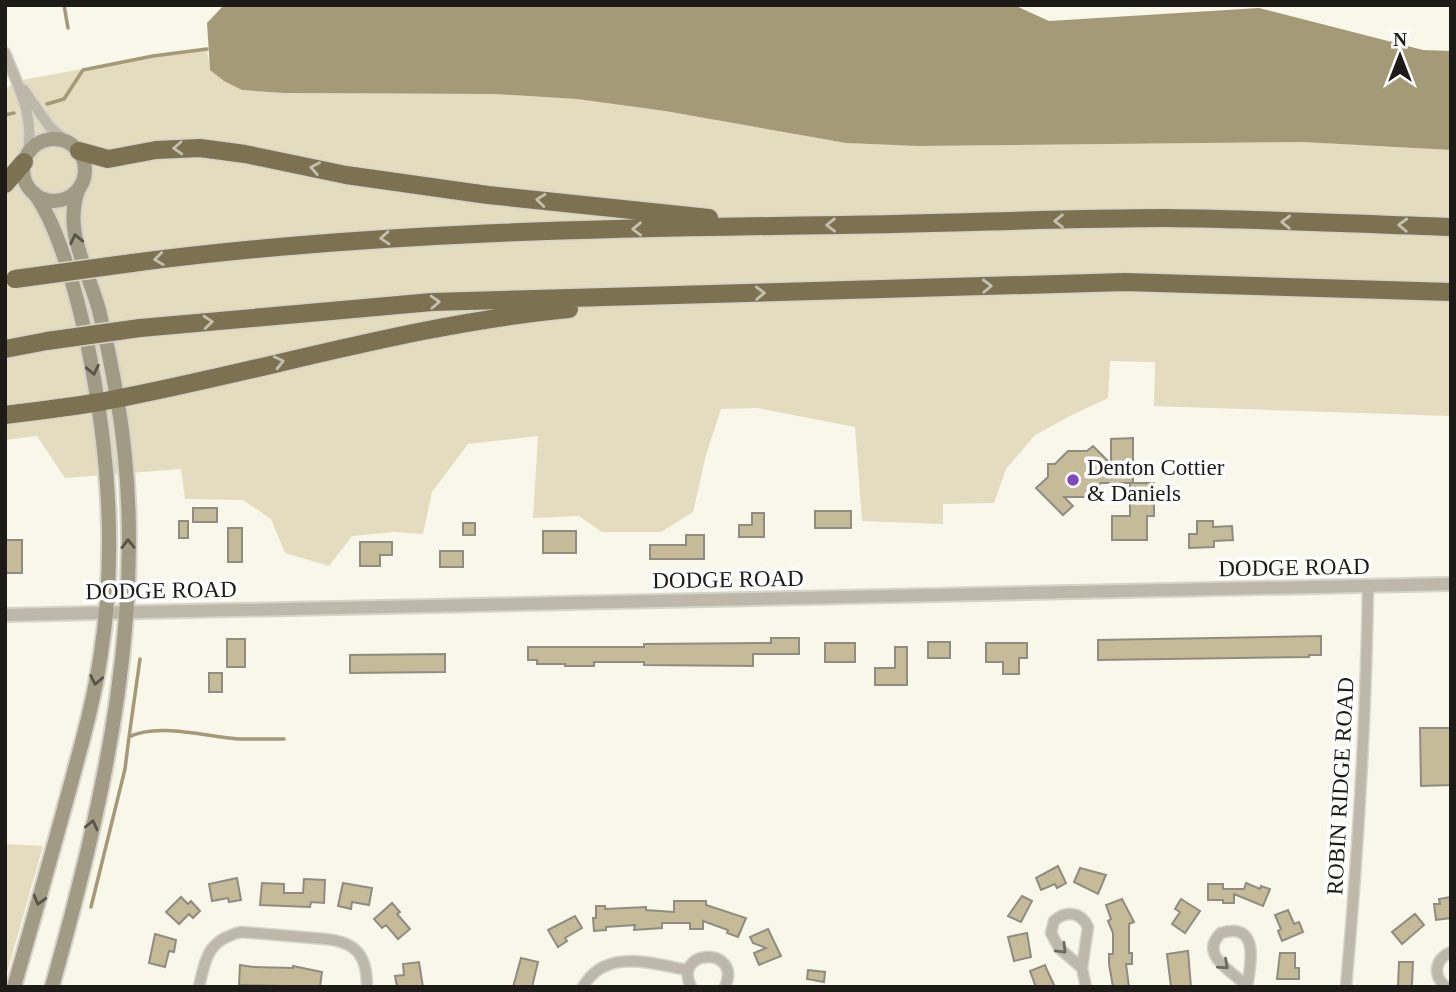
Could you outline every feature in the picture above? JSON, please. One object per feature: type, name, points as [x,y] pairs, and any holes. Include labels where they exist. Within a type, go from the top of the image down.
[{"type":"highway","points":[[72,146],[108,159],[156,150],[200,148],[245,154],[346,175],[488,195],[779,226]]},
{"type":"highway","points":[[5,184],[26,158]]},
{"type":"highway","points":[[10,279],[228,250],[437,234],[1165,218],[1451,226]]},
{"type":"highway","points":[[5,349],[140,328],[432,302],[1125,282],[1451,292]]},
{"type":"highway","points":[[5,415],[108,400],[352,346],[514,314],[656,304],[718,294]]},
{"type":"main road","points":[[14,987],[84,737],[101,654],[106,612],[108,400],[103,327],[75,236],[73,212],[85,169],[72,146],[53,139],[34,146],[26,158],[24,175],[45,208],[108,400],[122,426],[129,574],[111,741],[52,987]]},
{"type":"main road","points":[[34,193],[53,201],[64,199],[79,188]]},
{"type":"street","points":[[5,53],[30,124],[26,158]]},
{"type":"street","points":[[17,81],[49,126],[72,146]]},
{"type":"street","name":"DODGE ROAD","points":[[5,615],[1451,584]]},
{"type":"street","name":"ROBIN RIDGE ROAD","points":[[1346,987],[1359,832],[1368,587]]},
{"type":"street","points":[[1082,968],[1059,948],[1051,933],[1054,921],[1065,914],[1075,914],[1082,918],[1088,928],[1082,968],[1086,987]]},
{"type":"street","points":[[199,987],[206,957],[212,947],[228,935],[241,933],[338,940],[353,948],[364,960],[367,987]]},
{"type":"street","points":[[1222,933],[1242,933],[1249,940],[1251,968],[1247,986],[1215,958],[1214,942],[1222,933]]},
{"type":"street","points":[[1446,987],[1438,977],[1437,965],[1442,957],[1451,952]]},
{"type":"street","points":[[691,987],[688,970],[696,959],[710,956],[717,958],[726,967],[728,974],[725,987]]},
{"type":"street","points":[[583,987],[594,972],[613,962],[626,961],[688,970]]},
{"type":"shaded area","points":[[224,5],[1014,5],[1049,21],[1259,8],[1423,50],[1451,51],[1451,150],[1303,142],[919,146],[846,143],[665,111],[577,99],[494,94],[283,93],[242,90],[210,70],[207,23]]},
{"type":"shaded area","points":[[207,49],[210,70],[242,90],[283,93],[494,94],[577,99],[665,111],[846,143],[932,146],[1303,142],[1451,150],[1451,416],[1154,406],[1155,362],[1110,361],[1108,398],[1035,435],[1006,469],[994,503],[943,504],[943,524],[862,521],[855,427],[757,408],[721,409],[706,455],[693,512],[661,532],[602,532],[579,516],[533,518],[538,436],[468,444],[432,492],[423,534],[394,532],[352,536],[329,566],[285,553],[271,519],[243,500],[185,499],[181,469],[65,478],[37,436],[5,440],[5,89],[17,81]]},
{"type":"shaded area","points":[[5,844],[43,846],[5,980]]},
{"type":"building","name":"Denton Cottier & Daniels","points":[[1133,438],[1133,483],[1101,483],[1088,497],[1064,497],[1073,506],[1063,515],[1036,488],[1048,477],[1048,464],[1055,464],[1068,451],[1087,451],[1093,446],[1111,464],[1111,439]]},
{"type":"building","points":[[1130,483],[1154,483],[1154,516],[1147,516],[1147,540],[1112,540],[1112,516],[1130,516]]},
{"type":"building","points":[[193,508],[217,508],[217,522],[193,522]]},
{"type":"building","points":[[815,511],[851,511],[851,528],[815,528]]},
{"type":"building","points":[[752,513],[764,513],[764,537],[739,537],[739,525],[752,525]]},
{"type":"building","points":[[179,521],[188,521],[188,538],[179,538]]},
{"type":"building","points":[[1197,521],[1213,521],[1213,527],[1232,526],[1233,540],[1214,541],[1214,547],[1189,548],[1189,534],[1197,534]]},
{"type":"building","points":[[463,523],[475,523],[475,535],[463,535]]},
{"type":"building","points":[[228,528],[242,528],[242,562],[228,562]]},
{"type":"building","points":[[543,531],[576,531],[576,553],[543,553]]},
{"type":"building","points":[[686,535],[704,535],[704,559],[650,559],[650,545],[686,545]]},
{"type":"building","points":[[5,540],[22,540],[22,573],[5,573]]},
{"type":"building","points":[[360,542],[392,542],[392,555],[380,555],[380,566],[360,566]]},
{"type":"building","points":[[440,551],[463,551],[463,567],[440,567]]},
{"type":"building","points":[[1321,636],[1321,655],[1309,657],[1098,660],[1098,640]]},
{"type":"building","points":[[771,638],[799,638],[799,654],[753,654],[753,666],[594,662],[594,666],[565,666],[537,664],[537,660],[528,660],[528,647],[771,643]]},
{"type":"building","points":[[227,639],[245,639],[245,667],[227,667]]},
{"type":"building","points":[[928,642],[950,642],[950,658],[928,658]]},
{"type":"building","points":[[825,643],[855,643],[855,662],[825,662]]},
{"type":"building","points":[[986,643],[1027,643],[1027,658],[1019,658],[1019,674],[1003,674],[1003,662],[986,662]]},
{"type":"building","points":[[895,647],[907,647],[907,685],[875,685],[875,668],[895,668]]},
{"type":"building","points":[[445,654],[445,672],[350,673],[350,655]]},
{"type":"building","points":[[209,673],[222,673],[222,692],[209,692]]},
{"type":"building","points":[[1420,728],[1451,728],[1451,785],[1421,786]]},
{"type":"building","points":[[1058,866],[1066,883],[1057,888],[1055,884],[1041,890],[1036,878]]},
{"type":"building","points":[[1080,868],[1106,875],[1098,894],[1074,882]]},
{"type":"building","points":[[237,878],[241,900],[229,902],[228,898],[212,901],[209,884]]},
{"type":"building","points":[[304,879],[325,880],[324,903],[311,902],[310,907],[260,905],[262,883],[284,884],[284,893],[303,893]]},
{"type":"building","points":[[343,883],[372,888],[369,905],[352,902],[351,909],[338,906]]},
{"type":"building","points":[[1246,883],[1260,889],[1261,886],[1270,889],[1263,906],[1234,894],[1234,903],[1208,900],[1208,884],[1223,884],[1223,889],[1244,889]]},
{"type":"building","points":[[1022,896],[1032,901],[1021,922],[1008,916]]},
{"type":"building","points":[[181,897],[188,904],[191,901],[200,911],[193,918],[189,914],[179,924],[166,912]]},
{"type":"building","points":[[1451,897],[1451,918],[1436,920],[1434,904],[1440,904],[1439,899]]},
{"type":"building","points":[[1122,899],[1134,922],[1129,924],[1129,953],[1132,953],[1132,964],[1126,964],[1129,987],[1113,987],[1109,954],[1113,954],[1113,933],[1106,905]]},
{"type":"building","points":[[1181,899],[1200,911],[1185,933],[1172,924],[1180,912],[1175,909]]},
{"type":"building","points":[[674,901],[706,901],[706,905],[746,918],[738,937],[727,933],[728,930],[703,921],[703,929],[690,929],[690,923],[662,923],[662,928],[634,930],[635,925],[606,927],[606,930],[594,931],[596,906],[605,906],[605,909],[646,907],[646,910],[674,912]]},
{"type":"building","points":[[392,903],[400,912],[397,914],[410,929],[398,939],[386,925],[382,928],[374,919]]},
{"type":"building","points":[[1288,910],[1294,924],[1299,922],[1303,932],[1282,941],[1278,931],[1281,929],[1275,915]]},
{"type":"building","points":[[1415,914],[1424,925],[1402,944],[1392,932]]},
{"type":"building","points":[[575,916],[582,928],[565,938],[567,941],[558,947],[548,930]]},
{"type":"building","points":[[768,929],[781,956],[759,965],[754,953],[766,948],[753,943],[750,937]]},
{"type":"building","points":[[1027,933],[1031,957],[1014,961],[1008,937]]},
{"type":"building","points":[[155,934],[176,940],[174,952],[169,951],[165,967],[149,963]]},
{"type":"building","points":[[1188,951],[1191,987],[1171,987],[1167,954]]},
{"type":"building","points":[[1280,953],[1295,953],[1295,968],[1299,968],[1299,979],[1277,979]]},
{"type":"building","points":[[521,958],[538,962],[532,987],[513,987]]},
{"type":"building","points":[[419,962],[423,987],[397,987],[395,976],[404,975],[403,964]]},
{"type":"building","points":[[1399,962],[1413,962],[1410,987],[1398,987]]},
{"type":"building","points":[[240,965],[293,966],[322,972],[320,987],[239,985]]},
{"type":"building","points":[[1045,965],[1055,987],[1036,987],[1030,971]]},
{"type":"building","points":[[808,970],[825,972],[824,982],[807,979]]},
{"type":"waterway","points":[[64,5],[68,28]]},
{"type":"waterway","points":[[47,104],[64,99],[83,70],[153,56],[207,49]]},
{"type":"waterway","points":[[5,115],[14,113]]},
{"type":"waterway","points":[[129,737],[140,659]]},
{"type":"waterway","points":[[91,907],[125,769],[129,737],[141,733],[168,731],[239,739],[284,739]]},
{"type":"place","name":"Denton Cottier & Daniels","points":[[1073,480]]}]
